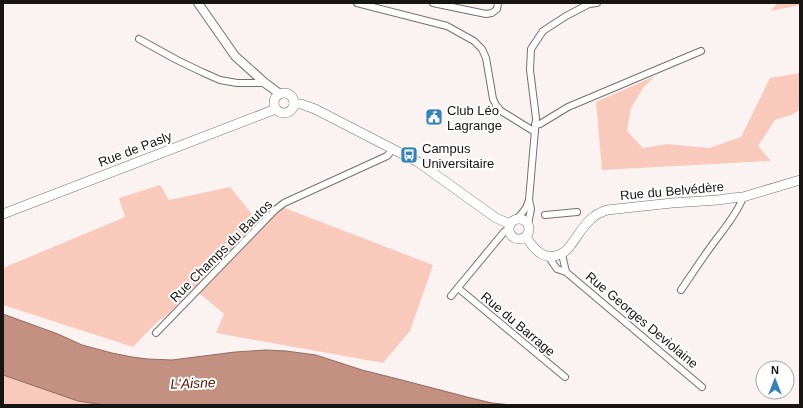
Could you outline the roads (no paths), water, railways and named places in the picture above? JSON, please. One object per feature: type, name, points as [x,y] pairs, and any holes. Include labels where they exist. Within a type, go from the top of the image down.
[{"type":"main road","points":[[283,93],[292,97],[294,104],[291,110],[285,114],[278,112],[274,102],[280,94],[283,93]]},
{"type":"main road","points":[[294,104],[301,104],[315,109],[418,162],[509,226]]},
{"type":"main road","name":"Rue de Pasly","points":[[3,214],[276,109]]},
{"type":"main road","name":"Rue du Belvédère","points":[[562,254],[570,248],[590,219],[598,213],[608,210],[743,197],[800,180]]},
{"type":"main road","points":[[518,218],[524,220],[528,224],[530,230],[526,237],[522,239],[514,238],[509,232],[509,226],[515,219],[518,218]]},
{"type":"main road","name":"Rue Georges Deviolaine","points":[[526,237],[541,254],[548,256]]},
{"type":"main road","points":[[548,256],[554,257],[562,254]]},
{"type":"street","points":[[198,3],[235,56],[265,83],[280,94]]},
{"type":"street","points":[[357,3],[373,5],[448,26],[474,41],[482,49],[486,58],[493,99],[496,105],[501,111],[534,132]]},
{"type":"street","points":[[433,3],[486,14],[497,10],[498,3]]},
{"type":"street","points":[[528,224],[536,118],[530,70],[531,49],[543,31],[589,3],[597,3]]},
{"type":"street","points":[[139,38],[177,60],[220,80],[237,83],[265,83]]},
{"type":"street","points":[[535,125],[540,124],[568,107],[701,51]]},
{"type":"street","name":"Rue Champs du Bautos","points":[[156,333],[275,210],[284,203],[387,156],[393,149]]},
{"type":"street","points":[[681,290],[731,219],[743,197]]},
{"type":"street","points":[[518,218],[526,208],[529,200]]},
{"type":"street","points":[[545,215],[577,212]]},
{"type":"street","points":[[452,296],[509,226]]},
{"type":"street","name":"Rue Georges Deviolaine","points":[[562,254],[566,272]]},
{"type":"street","name":"Rue Georges Deviolaine","points":[[548,256],[557,269],[566,272],[702,387]]},
{"type":"street","name":"Rue du Barrage","points":[[458,288],[565,377]]},
{"type":"water","name":"L'Aisne","points":[[3,314],[58,334],[82,345],[132,357],[172,360],[235,352],[266,350],[286,351],[316,355],[362,370],[471,398],[492,403],[512,405],[104,405],[78,401],[3,375]]},
{"type":"place","name":"Club Léo Lagrange","points":[[434,117]]},
{"type":"place","name":"Campus Universitaire","points":[[409,155]]}]
